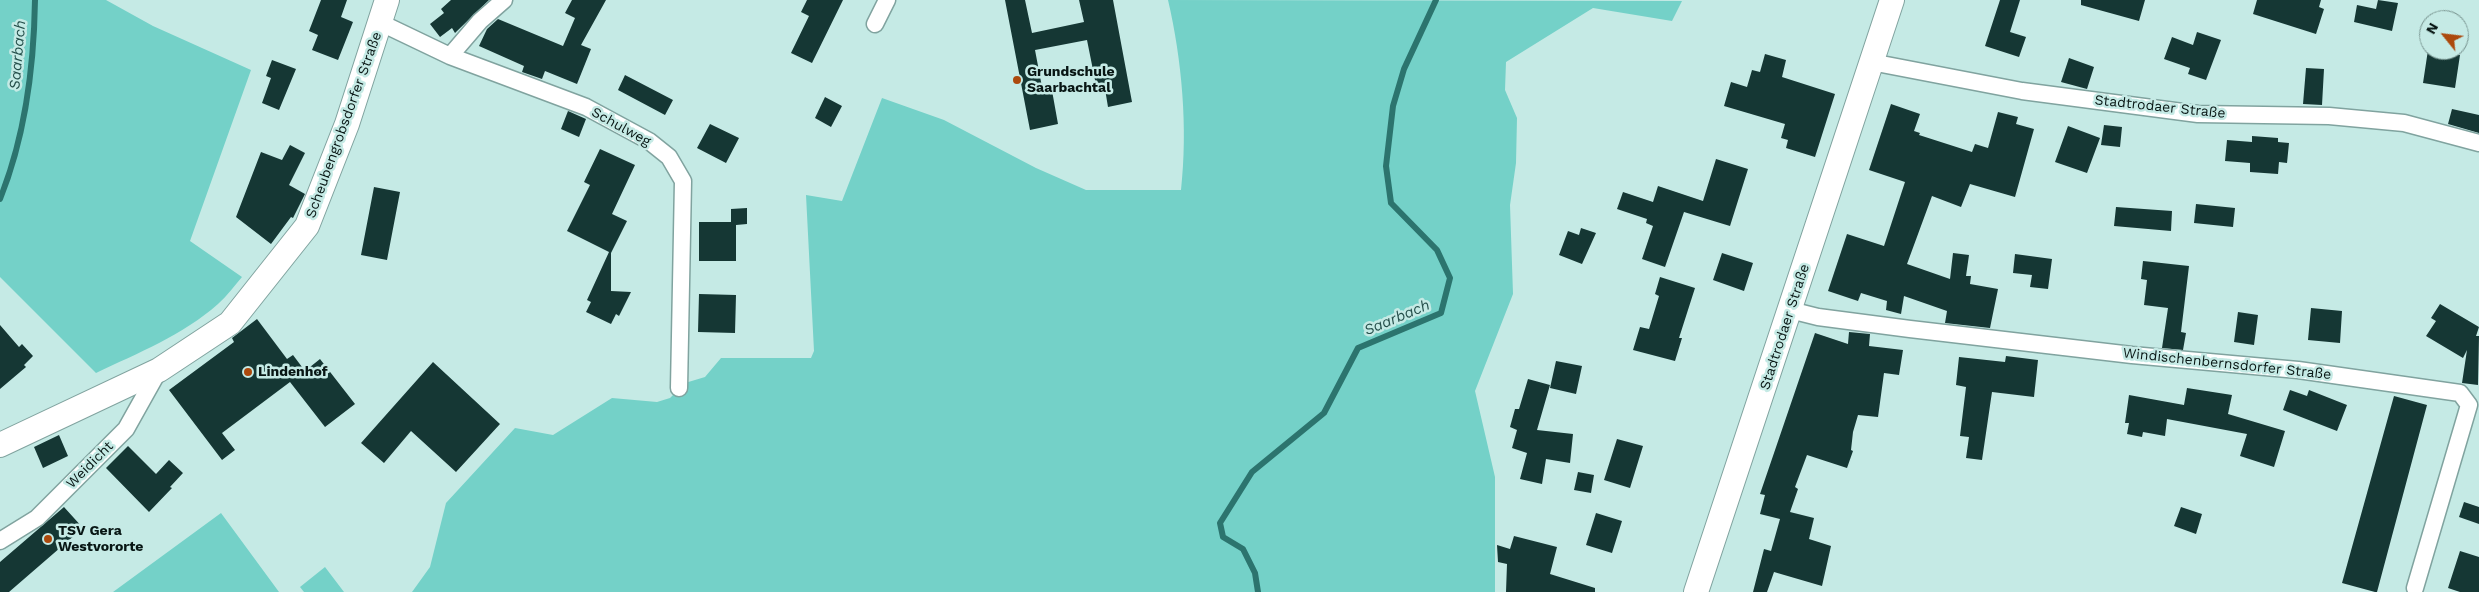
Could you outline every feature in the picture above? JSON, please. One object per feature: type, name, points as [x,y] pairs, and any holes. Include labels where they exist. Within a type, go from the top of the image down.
[{"type":"main road","name":"Scheubengrobsdorfer Straße","points":[[0,445],[159,370],[230,323],[307,226],[347,124],[387,0]]},
{"type":"main road","name":"Stadtrodaer Straße","points":[[1696,592],[1892,0]]},
{"type":"street","points":[[450,56],[480,21],[504,0]]},
{"type":"street","points":[[875,24],[887,0]]},
{"type":"street","name":"Schulweg","points":[[381,23],[450,56],[586,107],[650,141],[669,157],[683,181],[678,388]]},
{"type":"street","name":"Stadtrodaer Straße","points":[[1871,62],[2022,91],[2198,114],[2328,116],[2404,123],[2479,143]]},
{"type":"street","name":"Windischenbernsdorfer Straße","points":[[1790,310],[1818,317],[1910,329],[2132,355],[2298,370],[2460,393],[2469,405],[2415,588]]},
{"type":"street","name":"Weidicht","points":[[0,542],[37,518],[126,428],[159,370]]},
{"type":"shaded area","points":[[0,0],[106,0],[153,26],[251,70],[190,241],[242,277],[218,304],[190,325],[160,343],[96,373],[0,277]]},
{"type":"shaded area","points":[[1168,0],[1682,1],[1672,21],[1593,8],[1506,62],[1505,90],[1517,118],[1516,163],[1510,205],[1513,294],[1475,391],[1495,477],[1495,592],[412,592],[430,567],[446,503],[515,428],[553,435],[612,398],[657,402],[670,398],[685,383],[705,377],[721,358],[811,358],[814,351],[806,195],[842,201],[882,98],[944,120],[1036,168],[1086,190],[1181,190],[1184,118],[1177,46]]},
{"type":"shaded area","points":[[221,513],[279,592],[113,592]]},
{"type":"shaded area","points":[[325,567],[344,592],[304,592],[300,587]]},
{"type":"building","points":[[321,0],[347,0],[341,17],[353,22],[338,60],[312,50],[318,35],[309,31]]},
{"type":"building","points":[[451,0],[489,0],[455,33],[452,28],[440,37],[430,24],[444,13],[441,9]]},
{"type":"building","points":[[572,0],[606,0],[581,45],[591,49],[577,84],[545,71],[542,79],[522,72],[524,66],[479,46],[487,29],[498,19],[563,46],[575,18],[565,13]]},
{"type":"building","points":[[807,0],[843,0],[812,63],[791,53],[809,16],[801,12]]},
{"type":"building","points":[[1005,0],[1025,0],[1032,33],[1084,22],[1079,0],[1113,0],[1132,102],[1108,107],[1105,89],[1097,90],[1087,40],[1035,50],[1042,87],[1051,85],[1058,124],[1030,130]]},
{"type":"building","points":[[2000,0],[2020,0],[2010,32],[2026,37],[2019,57],[1985,46]]},
{"type":"building","points":[[2081,0],[2145,0],[2139,21],[2081,5]]},
{"type":"building","points":[[2257,0],[2321,0],[2319,7],[2324,9],[2316,34],[2253,14]]},
{"type":"building","points":[[2378,0],[2398,3],[2392,31],[2354,22],[2357,5],[2376,9]]},
{"type":"building","points":[[2197,32],[2221,40],[2206,80],[2188,74],[2190,68],[2164,59],[2172,37],[2193,45]]},
{"type":"building","points":[[1765,54],[1786,60],[1782,77],[1835,94],[1815,157],[1786,148],[1788,140],[1781,138],[1785,124],[1724,106],[1731,82],[1747,87],[1752,70],[1760,72]]},
{"type":"building","points":[[2069,58],[2094,67],[2087,89],[2061,82]]},
{"type":"building","points":[[272,60],[296,69],[279,110],[262,103],[271,78],[266,76]]},
{"type":"building","points":[[2426,60],[2459,60],[2455,88],[2423,83]]},
{"type":"building","points":[[2306,68],[2324,69],[2322,105],[2303,104]]},
{"type":"building","points":[[625,75],[673,100],[665,115],[618,90]]},
{"type":"building","points":[[825,97],[842,106],[831,127],[815,118]]},
{"type":"building","points":[[1891,104],[1920,114],[1914,131],[1920,133],[1919,135],[1972,152],[1975,144],[1988,148],[1998,112],[2018,117],[2016,124],[2034,129],[2015,197],[1970,184],[1961,207],[1932,196],[1907,264],[1950,279],[1953,253],[1969,255],[1966,276],[1971,276],[1970,284],[1998,289],[1990,328],[1945,323],[1947,311],[1904,296],[1901,314],[1886,310],[1887,301],[1861,293],[1858,301],[1828,291],[1847,234],[1884,246],[1905,182],[1869,170]]},
{"type":"building","points":[[2452,109],[2479,115],[2479,133],[2448,124]]},
{"type":"building","points":[[568,111],[586,119],[579,137],[561,129]]},
{"type":"building","points":[[710,124],[739,138],[726,163],[697,148]]},
{"type":"building","points":[[2104,125],[2122,127],[2120,147],[2101,145]]},
{"type":"building","points":[[2068,126],[2100,138],[2087,173],[2055,162]]},
{"type":"building","points":[[2252,136],[2278,138],[2278,142],[2289,143],[2287,163],[2279,162],[2278,174],[2250,172],[2250,163],[2225,161],[2227,140],[2252,142]]},
{"type":"building","points":[[290,145],[305,153],[289,185],[305,194],[293,218],[291,217],[271,244],[236,217],[261,152],[282,160]]},
{"type":"building","points":[[600,149],[635,165],[612,214],[627,221],[611,253],[611,291],[631,292],[619,316],[616,314],[611,324],[586,312],[591,302],[587,300],[609,252],[567,231],[590,185],[584,182]]},
{"type":"building","points":[[1716,159],[1748,169],[1730,226],[1684,212],[1665,267],[1642,259],[1653,226],[1646,223],[1647,219],[1617,209],[1623,192],[1653,202],[1658,186],[1703,201]]},
{"type":"building","points":[[374,187],[400,192],[387,260],[361,255]]},
{"type":"building","points":[[2196,204],[2235,208],[2233,227],[2194,223]]},
{"type":"building","points":[[2116,207],[2172,211],[2171,231],[2114,226]]},
{"type":"building","points":[[747,208],[747,224],[736,225],[736,261],[699,261],[699,222],[731,222],[731,209]]},
{"type":"building","points":[[1581,228],[1596,233],[1582,264],[1559,255],[1568,231],[1579,235]]},
{"type":"building","points":[[1722,253],[1753,263],[1744,291],[1713,280]]},
{"type":"building","points":[[2015,254],[2052,259],[2048,289],[2030,287],[2032,275],[2013,273]]},
{"type":"building","points":[[2143,261],[2189,266],[2181,332],[2186,333],[2183,350],[2162,348],[2168,308],[2144,305],[2147,280],[2141,279]]},
{"type":"building","points":[[1660,277],[1695,288],[1679,338],[1682,338],[1675,361],[1633,350],[1640,327],[1649,329],[1659,296],[1655,294]]},
{"type":"building","points":[[699,294],[736,295],[735,333],[698,332]]},
{"type":"building","points":[[2440,304],[2479,327],[2476,336],[2479,336],[2478,385],[2462,383],[2467,350],[2463,358],[2426,336],[2436,321],[2431,318]]},
{"type":"building","points":[[2311,308],[2342,311],[2340,343],[2308,340]]},
{"type":"building","points":[[2238,312],[2258,315],[2254,345],[2234,342]]},
{"type":"building","points":[[257,319],[287,359],[293,355],[305,371],[320,359],[355,404],[325,427],[290,382],[222,433],[235,450],[222,460],[169,390],[234,342],[232,338]]},
{"type":"building","points":[[0,325],[19,347],[22,344],[33,356],[24,365],[26,367],[0,389]]},
{"type":"building","points":[[1849,332],[1870,334],[1869,346],[1903,350],[1899,375],[1884,373],[1878,417],[1858,415],[1853,432],[1851,450],[1853,451],[1847,468],[1807,455],[1795,487],[1798,489],[1790,512],[1814,518],[1809,539],[1831,546],[1822,586],[1774,572],[1767,592],[1753,592],[1764,549],[1771,551],[1780,519],[1760,514],[1765,495],[1760,494],[1815,333],[1848,344]]},
{"type":"building","points":[[2006,356],[2038,360],[2034,397],[1992,392],[1982,460],[1966,458],[1969,437],[1960,436],[1966,387],[1956,385],[1959,357],[2005,362]]},
{"type":"building","points":[[1556,361],[1582,366],[1576,394],[1550,388]]},
{"type":"building","points":[[433,362],[500,424],[456,472],[411,431],[384,463],[361,443]]},
{"type":"building","points":[[1528,379],[1550,385],[1537,430],[1573,434],[1570,463],[1546,459],[1542,484],[1520,479],[1527,453],[1512,448],[1517,430],[1510,427],[1515,409],[1519,409]]},
{"type":"building","points":[[2187,388],[2232,395],[2228,414],[2285,431],[2274,467],[2240,456],[2247,434],[2167,419],[2165,436],[2143,432],[2142,437],[2127,434],[2129,423],[2125,423],[2129,395],[2184,405]]},
{"type":"building","points":[[2290,390],[2307,396],[2309,390],[2347,405],[2337,431],[2283,410]]},
{"type":"building","points":[[2394,396],[2427,405],[2377,592],[2375,592],[2342,583]]},
{"type":"building","points":[[59,435],[68,456],[43,468],[34,447]]},
{"type":"building","points":[[1617,439],[1643,446],[1630,488],[1604,480]]},
{"type":"building","points":[[128,446],[156,474],[169,460],[183,473],[170,487],[172,488],[149,512],[106,468]]},
{"type":"building","points":[[1578,472],[1594,475],[1591,493],[1574,490]]},
{"type":"building","points":[[2464,502],[2479,507],[2479,524],[2459,517]]},
{"type":"building","name":"TSV Gera Westvororte","points":[[64,507],[83,528],[9,592],[0,592],[0,562]]},
{"type":"building","points":[[2181,507],[2202,514],[2196,534],[2174,526]]},
{"type":"building","points":[[1596,513],[1622,521],[1612,553],[1586,545]]},
{"type":"building","points":[[1514,536],[1557,547],[1550,574],[1595,588],[1595,592],[1506,592],[1507,564],[1498,562],[1497,545],[1510,549]]},
{"type":"building","points":[[2460,551],[2479,557],[2479,592],[2460,592],[2448,588]]},
{"type":"waterway","name":"Saarbach","points":[[0,199],[9,175],[22,126],[33,50],[35,0]]},
{"type":"waterway","name":"Saarbach","points":[[1258,592],[1255,573],[1243,549],[1223,537],[1220,523],[1252,472],[1324,413],[1358,348],[1441,313],[1450,278],[1437,250],[1391,203],[1386,166],[1393,106],[1404,69],[1436,0]]},
{"type":"place","name":"Grundschule Saarbachtal","points":[[1017,80]]},
{"type":"place","name":"Lindenhof","points":[[248,372]]},
{"type":"place","name":"TSV Gera Westvororte","points":[[48,539]]}]
